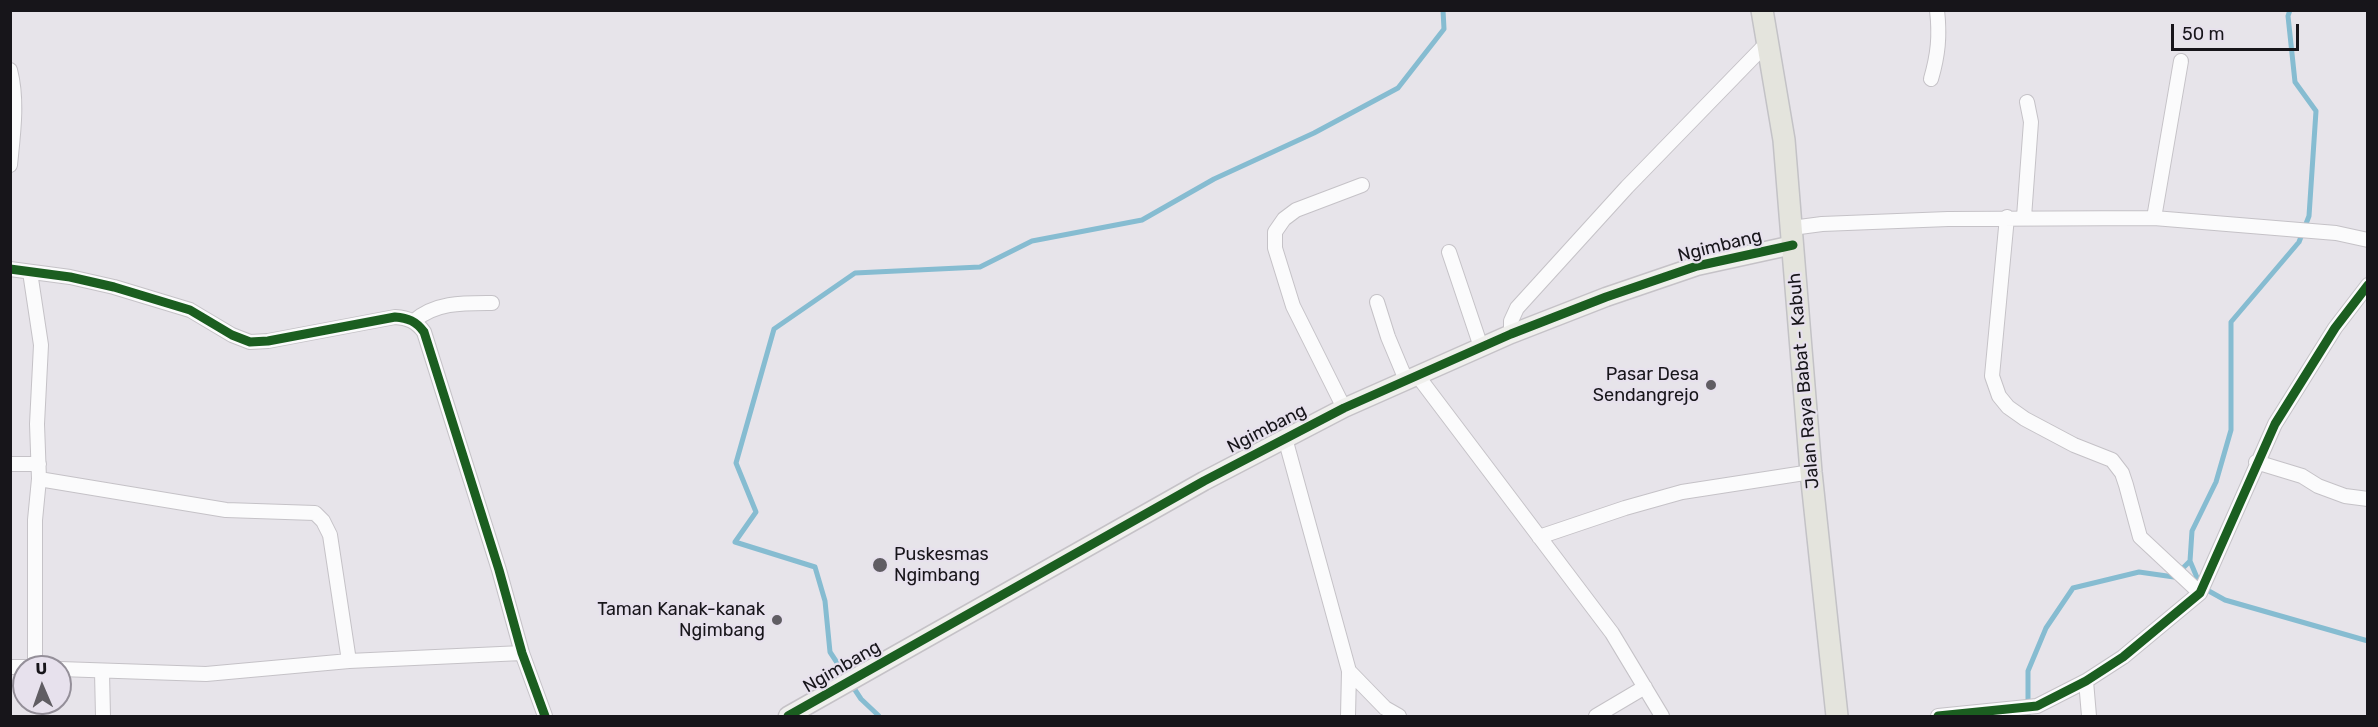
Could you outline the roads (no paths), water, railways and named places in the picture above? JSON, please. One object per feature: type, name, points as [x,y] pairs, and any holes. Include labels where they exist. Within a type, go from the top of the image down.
[{"type":"main road","name":"Jalan Raya Babat - Kabuh","points":[[1762,10],[1784,140],[1811,472],[1837,717]]},
{"type":"street","points":[[1931,80],[1940,37],[1937,10]]},
{"type":"street","points":[[1511,334],[1510,321],[1517,308],[1627,187],[1768,42]]},
{"type":"street","points":[[2154,218],[2181,61]]},
{"type":"street","points":[[10,70],[13,82],[13,126],[10,165]]},
{"type":"street","points":[[2024,217],[2031,122],[2027,102]]},
{"type":"street","points":[[1344,408],[1293,306],[1275,248],[1275,232],[1284,219],[1296,210],[1362,185]]},
{"type":"street","points":[[2007,217],[1992,376],[1999,396],[2008,407],[2025,419],[2074,446],[2112,460],[2124,479],[2140,537],[2200,588]]},
{"type":"street","points":[[1793,237],[1822,224],[2024,217],[2154,218],[2336,233],[2367,240]]},
{"type":"street","name":"Ngimbang","points":[[788,717],[1204,481],[1344,408],[1511,334],[1606,297],[1793,237]]},
{"type":"street","points":[[1449,252],[1481,347]]},
{"type":"street","points":[[10,269],[114,286],[190,310],[232,335],[250,342],[268,341],[395,317],[414,321],[424,332],[428,343],[499,570],[522,653],[545,717]]},
{"type":"street","points":[[30,272],[41,345],[37,424],[39,479],[35,520],[36,655]]},
{"type":"street","points":[[1938,717],[2037,706],[2086,681],[2123,657],[2200,588],[2275,424],[2335,328],[2367,285]]},
{"type":"street","points":[[1377,302],[1388,337],[1411,378],[1539,537],[1612,633],[1662,717]]},
{"type":"street","points":[[414,321],[425,313],[455,303],[492,303]]},
{"type":"street","points":[[1285,438],[1349,671],[1348,717]]},
{"type":"street","points":[[2256,462],[2302,476],[2318,486],[2345,496],[2367,499]]},
{"type":"street","points":[[10,464],[39,464]]},
{"type":"street","points":[[1539,537],[1625,508],[1682,492],[1811,472]]},
{"type":"street","points":[[39,479],[226,510],[315,513],[323,521],[330,535],[350,662]]},
{"type":"street","points":[[72,670],[206,674],[350,662],[522,653]]},
{"type":"street","points":[[1349,671],[1384,708],[1399,717]]},
{"type":"street","points":[[102,672],[103,717]]},
{"type":"street","points":[[2086,681],[2089,717]]},
{"type":"street","points":[[1596,717],[1645,687]]},
{"type":"waterway","points":[[879,716],[861,699],[830,652],[825,601],[815,567],[735,542],[756,512],[736,463],[774,329],[855,273],[980,267],[1032,241],[1142,220],[1214,179],[1314,133],[1398,88],[1444,29],[1443,10]]},
{"type":"waterway","points":[[2290,10],[2288,16],[2295,82],[2316,111],[2309,216],[2299,242],[2231,322],[2231,430],[2216,482],[2192,531],[2190,561],[2198,580],[2207,590],[2225,600],[2368,641]]},
{"type":"waterway","points":[[2028,716],[2028,671],[2046,628],[2073,588],[2139,572],[2174,577],[2190,561]]},
{"type":"place","name":"Pasar Desa Sendangrejo","points":[[1711,385]]},
{"type":"place","name":"Puskesmas Ngimbang","points":[[880,565]]},
{"type":"place","name":"Taman Kanak-kanak Ngimbang","points":[[777,620]]}]
